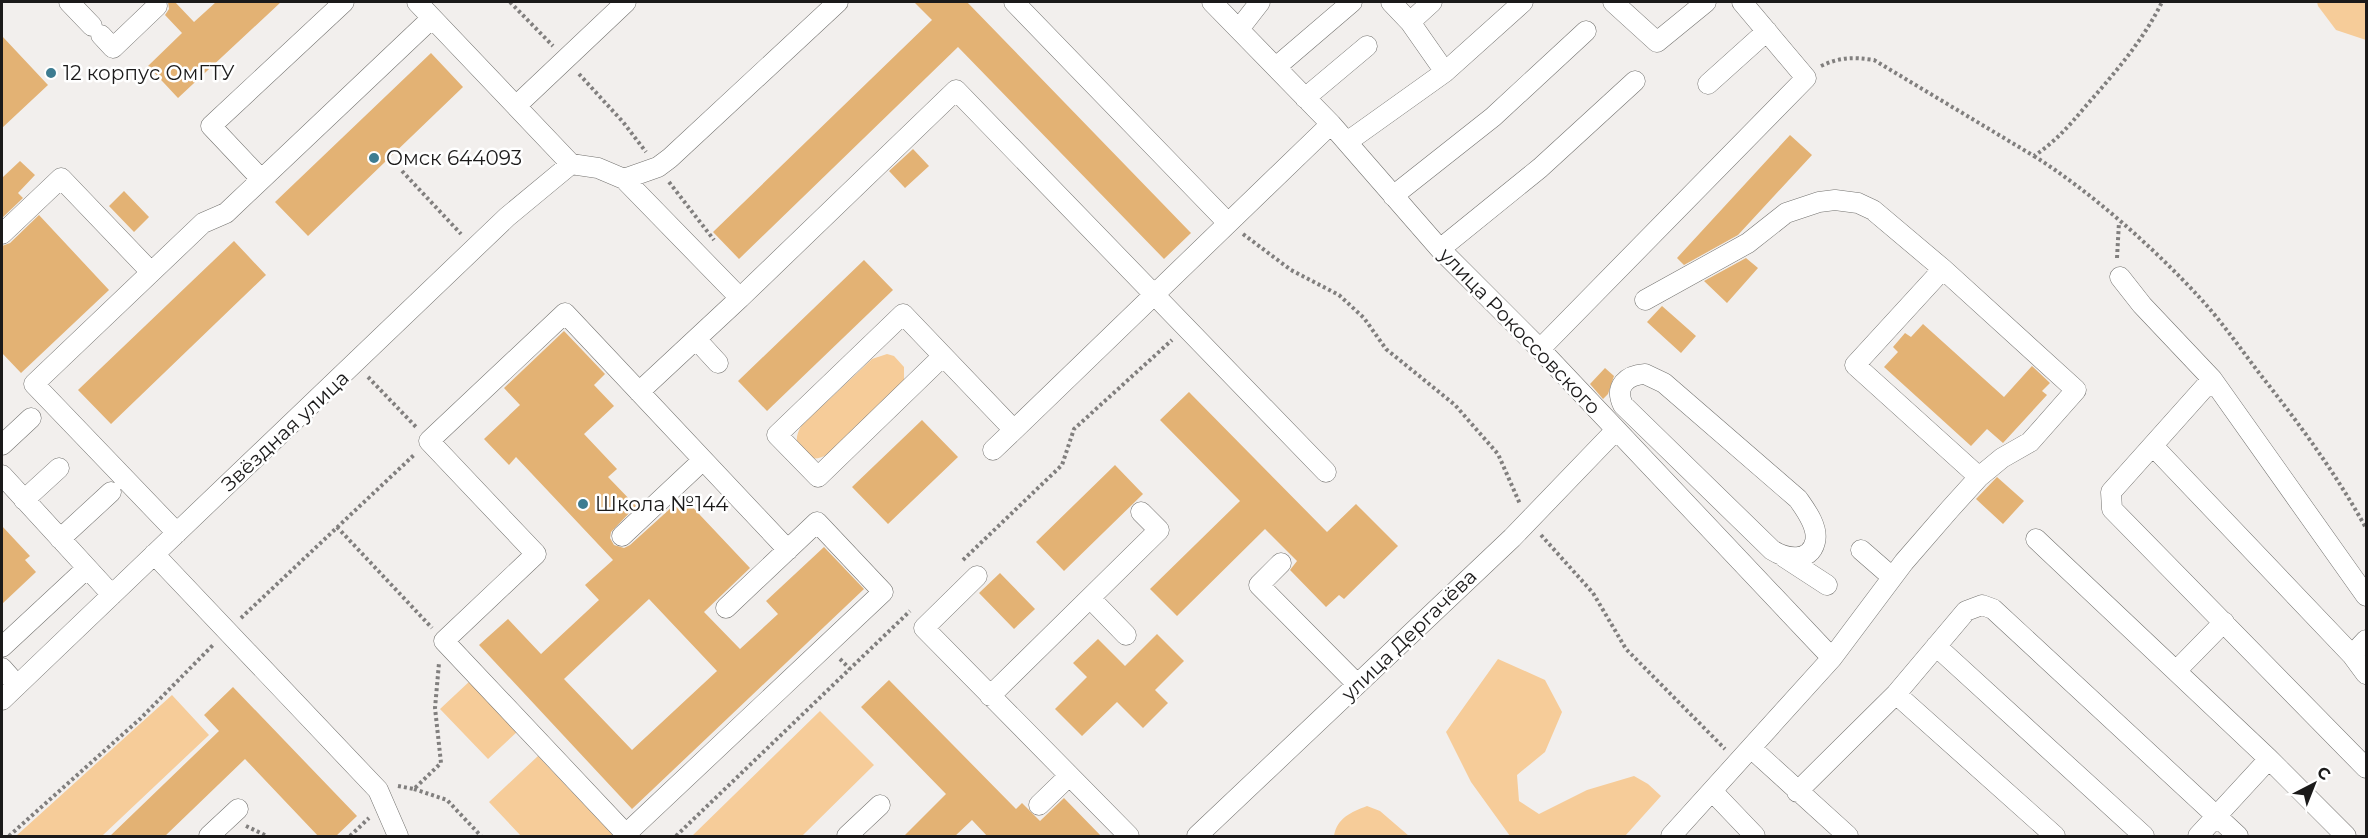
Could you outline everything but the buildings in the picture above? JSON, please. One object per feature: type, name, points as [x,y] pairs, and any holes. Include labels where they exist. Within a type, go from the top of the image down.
[{"type":"street","points":[[69,2],[113,48],[157,6]]},
{"type":"street","points":[[261,179],[212,126],[344,2]]},
{"type":"street","points":[[417,2],[571,164],[598,168],[624,179],[740,298]]},
{"type":"street","points":[[516,106],[626,2]]},
{"type":"street","points":[[624,179],[658,167],[670,158],[838,2]]},
{"type":"street","points":[[1014,2],[1228,223]]},
{"type":"street","name":"улица Рокоссовского","points":[[1212,2],[1331,124],[1440,249],[1540,349],[1832,658]]},
{"type":"street","points":[[1239,29],[1260,2]]},
{"type":"street","points":[[1276,67],[1352,2]]},
{"type":"street","points":[[1391,2],[1410,22],[1445,72]]},
{"type":"street","points":[[1410,22],[1432,2]]},
{"type":"street","points":[[1347,142],[1445,72],[1523,2]]},
{"type":"street","points":[[1613,2],[1657,42],[1706,2]]},
{"type":"street","points":[[1540,349],[1806,78],[1742,2]]},
{"type":"street","points":[[177,533],[34,384],[203,223],[226,213],[432,18]]},
{"type":"street","points":[[1393,196],[1493,117],[1586,31]]},
{"type":"street","points":[[1708,84],[1767,31]]},
{"type":"street","points":[[1305,98],[1367,46]]},
{"type":"street","points":[[1440,249],[1540,168],[1635,81]]},
{"type":"street","points":[[639,392],[956,90],[1326,472]]},
{"type":"street","points":[[993,450],[1331,124]]},
{"type":"street","name":"Звёздная улица","points":[[2,700],[507,217],[571,164]]},
{"type":"street","points":[[2,234],[61,178],[151,272]]},
{"type":"street","points":[[1645,300],[1748,243],[1786,213],[1819,202],[1835,200],[1858,203],[1873,210],[1943,269],[2076,390],[2030,442],[2002,458],[1979,477],[1892,577],[1832,658],[1671,837]]},
{"type":"street","points":[[1943,269],[1856,365],[1979,477]]},
{"type":"street","points":[[2120,277],[2142,305],[2212,379],[2367,596]]},
{"type":"street","points":[[726,608],[788,550],[817,522],[883,592],[626,834],[444,640],[536,554],[429,441],[565,313],[788,550]]},
{"type":"street","points":[[944,356],[818,477],[777,435],[903,314],[944,356],[1014,430]]},
{"type":"street","points":[[696,339],[718,363]]},
{"type":"street","points":[[1784,557],[1797,558],[1809,552],[1816,541],[1810,516],[1798,498],[1664,383],[1645,374],[1626,379],[1620,388],[1623,405],[1772,550],[1827,585]]},
{"type":"street","points":[[2212,379],[2111,492],[2112,509],[2367,768]]},
{"type":"street","name":"улица Дергачёва","points":[[1197,837],[1528,521],[1612,425],[1623,405]]},
{"type":"street","points":[[2,445],[31,418]]},
{"type":"street","points":[[2153,446],[2352,655],[2367,674]]},
{"type":"street","points":[[622,536],[703,460]]},
{"type":"street","points":[[24,500],[59,468]]},
{"type":"street","points":[[2,475],[112,595]]},
{"type":"street","points":[[60,539],[111,492]]},
{"type":"street","points":[[990,696],[1159,530],[1141,512]]},
{"type":"street","points":[[2036,539],[2269,759],[2346,837]]},
{"type":"street","points":[[1861,550],[1892,577]]},
{"type":"street","points":[[154,554],[369,780],[385,803],[398,837]]},
{"type":"street","points":[[1281,563],[1259,585],[1357,684]]},
{"type":"street","points":[[2,647],[87,568]]},
{"type":"street","points":[[977,576],[924,628],[1129,837]]},
{"type":"street","points":[[1090,598],[1126,635]]},
{"type":"street","points":[[1797,792],[1896,694],[1966,611],[1982,605],[1993,609],[2238,837]]},
{"type":"street","points":[[2175,671],[2224,622]]},
{"type":"street","points":[[2352,655],[2367,640]]},
{"type":"street","points":[[1936,646],[2144,837]]},
{"type":"street","points":[[2,668],[17,685]]},
{"type":"street","points":[[1896,694],[2055,837]]},
{"type":"street","points":[[1745,756],[1797,792],[1848,837]]},
{"type":"street","points":[[2198,837],[2269,759]]},
{"type":"street","points":[[1039,805],[1069,776]]},
{"type":"street","points":[[1712,791],[1755,837]]},
{"type":"street","points":[[847,837],[880,805]]},
{"type":"street","points":[[209,837],[238,809]]},
{"type":"path","points":[[510,2],[623,122],[718,247]]},
{"type":"path","points":[[2034,156],[2053,143],[2114,75],[2153,20],[2162,2]]},
{"type":"path","points":[[1806,78],[1821,66],[1838,58],[1854,57],[1874,60],[2066,176],[2168,265],[2202,300],[2310,438],[2341,483],[2367,528]]},
{"type":"path","points":[[402,171],[475,248]]},
{"type":"path","points":[[2119,222],[2117,256],[2120,277]]},
{"type":"path","points":[[1228,223],[1291,270],[1339,295],[1364,318],[1386,349],[1455,405],[1498,454],[1528,521],[1593,593],[1626,649],[1745,756]]},
{"type":"path","points":[[960,563],[1062,465],[1074,429],[1185,327]]},
{"type":"path","points":[[9,837],[140,718],[227,631],[429,441],[356,363]]},
{"type":"path","points":[[337,527],[444,640],[437,674],[435,708],[441,763],[414,789]]},
{"type":"path","points":[[676,837],[918,604]]},
{"type":"path","points":[[350,837],[385,803],[398,786],[447,800],[481,837]]},
{"type":"shaded area","points":[[2317,2],[2366,2],[2366,40],[2336,30]]},
{"type":"shaded area","points":[[887,354],[894,356],[904,367],[904,382],[828,454],[820,458],[813,458],[802,453],[797,440],[802,425],[872,359]]},
{"type":"shaded area","points":[[1498,659],[1545,680],[1562,712],[1545,752],[1517,775],[1519,801],[1539,814],[1587,790],[1634,776],[1648,784],[1661,796],[1625,836],[1510,836],[1471,782],[1446,732]]},
{"type":"shaded area","points":[[471,680],[518,731],[488,759],[440,709]]},
{"type":"shaded area","points":[[172,695],[209,735],[102,836],[16,836]]},
{"type":"shaded area","points":[[820,711],[874,765],[804,836],[692,836]]},
{"type":"shaded area","points":[[538,756],[614,836],[521,836],[489,802]]},
{"type":"shaded area","points":[[1367,806],[1380,811],[1409,836],[1334,836],[1342,820],[1350,813]]},
{"type":"place","name":"12 корпус ОмГТУ","points":[[51,73]]},
{"type":"place","name":"Омск 644093","points":[[374,158]]},
{"type":"place","name":"Школа №144","points":[[583,504]]}]
